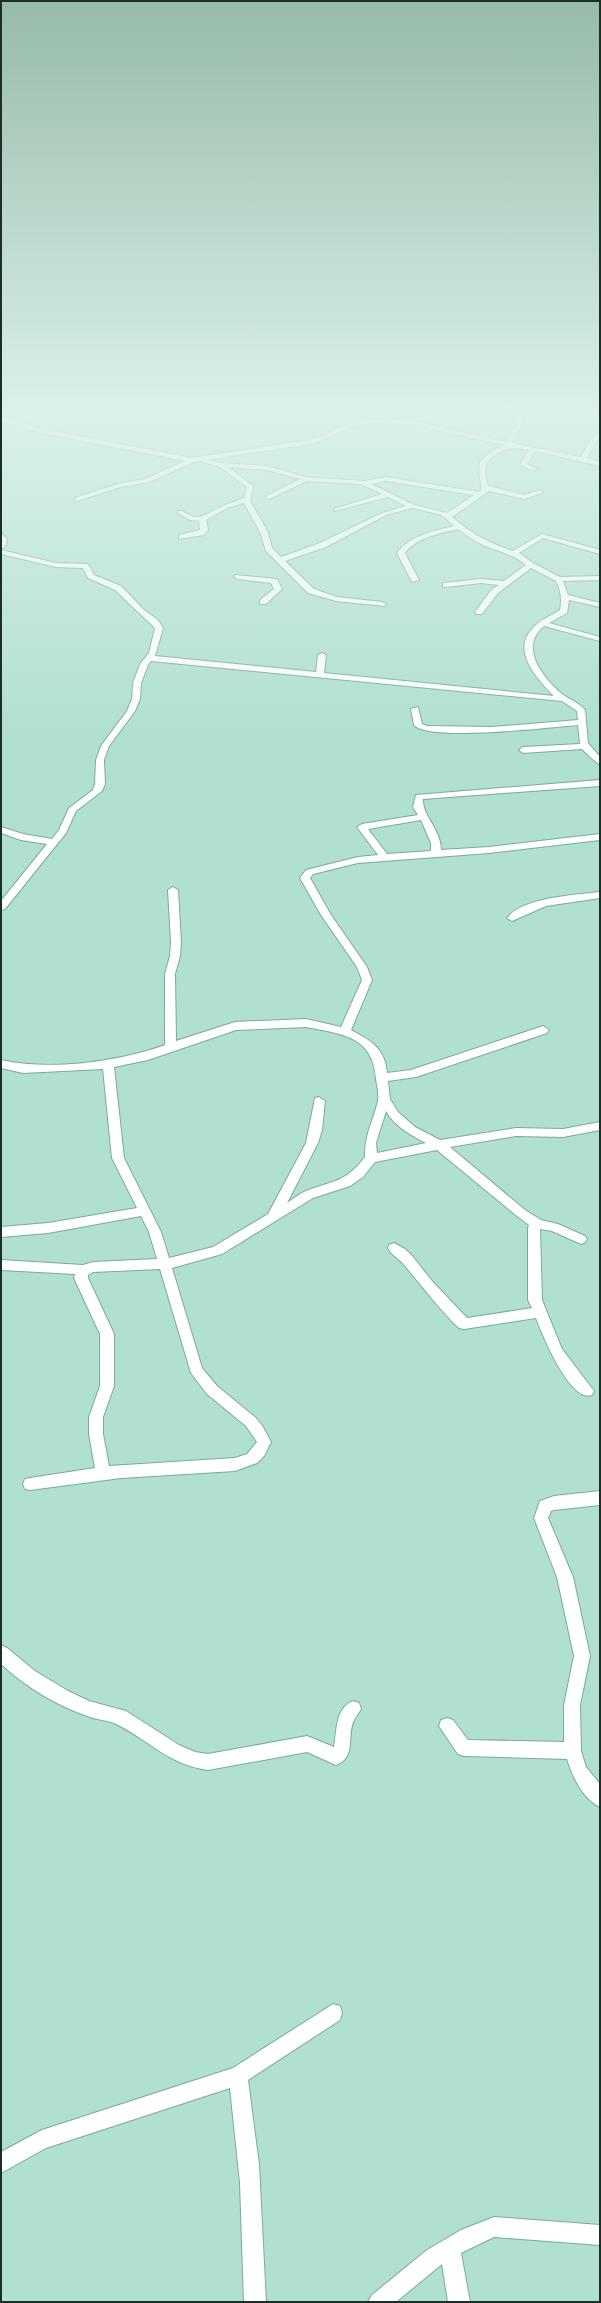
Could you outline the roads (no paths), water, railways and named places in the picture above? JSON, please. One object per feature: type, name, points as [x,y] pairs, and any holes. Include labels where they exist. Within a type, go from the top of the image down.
[{"type":"street","points":[[182,537],[203,532],[202,522]]},
{"type":"street","points":[[259,522],[264,532],[269,549],[279,566],[315,593],[336,599],[382,604]]},
{"type":"street","points":[[263,602],[278,589],[274,581],[279,566],[367,522]]},
{"type":"street","points":[[454,522],[458,527],[489,545],[514,553],[530,565],[559,579],[600,578]]},
{"type":"street","points":[[415,580],[401,552],[405,547],[418,539],[458,527]]},
{"type":"street","points":[[1,535],[3,539],[1,547]]},
{"type":"street","points":[[514,553],[542,536],[600,552]]},
{"type":"street","points":[[1,552],[56,565],[85,566],[92,576],[115,585],[141,612],[158,625],[154,650],[150,658],[144,664],[137,683],[136,699],[131,711],[105,746],[100,760],[100,784],[97,791],[72,810],[65,827],[54,842],[3,901]]},
{"type":"street","points":[[479,612],[489,597],[504,583],[530,565]]},
{"type":"street","points":[[238,577],[274,581]]},
{"type":"street","points":[[559,579],[565,597],[564,611],[531,634],[528,642],[528,650],[537,672],[553,691],[581,710],[583,722],[581,735],[584,746],[600,762]]},
{"type":"street","points":[[446,585],[481,581],[504,583]]},
{"type":"street","points":[[565,597],[600,605]]},
{"type":"street","points":[[544,624],[600,639]]},
{"type":"street","points":[[320,675],[322,655]]},
{"type":"street","points":[[150,658],[564,699]]},
{"type":"street","points":[[415,709],[418,726],[425,729],[492,730],[583,722]]},
{"type":"street","points":[[523,750],[584,746]]},
{"type":"street","points":[[436,855],[436,843],[425,817],[418,807],[419,797],[600,783]]},
{"type":"street","points":[[384,857],[362,827],[425,817]]},
{"type":"street","points":[[1,830],[20,837],[54,842]]},
{"type":"street","points":[[345,1031],[367,980],[362,967],[326,915],[305,878],[309,872],[384,857],[436,855],[600,837]]},
{"type":"street","points":[[171,1047],[170,974],[175,956],[176,942],[173,890]]},
{"type":"street","points":[[512,918],[526,909],[541,903],[600,895]]},
{"type":"street","points":[[1,1064],[23,1069],[108,1065],[144,1057],[235,1026],[306,1023],[345,1031],[369,1044],[378,1057],[384,1099],[370,1144],[371,1158],[359,1174],[346,1183],[309,1195],[217,1251],[185,1261],[163,1264],[97,1266],[84,1270],[1,1265]]},
{"type":"street","points":[[382,1078],[412,1074],[543,1030]]},
{"type":"street","points":[[30,1484],[151,1469],[235,1464],[253,1459],[264,1442],[257,1428],[220,1399],[201,1380],[163,1264],[161,1251],[144,1211],[118,1158],[114,1107],[108,1065]]},
{"type":"street","points":[[384,1099],[394,1115],[411,1130],[439,1146],[521,1213],[538,1224],[554,1227],[581,1239]]},
{"type":"street","points":[[273,1216],[312,1143],[316,1130],[319,1101]]},
{"type":"street","points":[[371,1158],[516,1132],[563,1132],[600,1126]]},
{"type":"street","points":[[1,1232],[48,1228],[144,1211]]},
{"type":"street","points":[[538,1224],[534,1228],[535,1300],[556,1352],[572,1375],[588,1391]]},
{"type":"street","points":[[394,1248],[408,1258],[440,1300],[464,1324],[540,1312]]},
{"type":"street","points":[[84,1270],[81,1278],[107,1334],[107,1386],[96,1417],[96,1434],[103,1474]]},
{"type":"street","points":[[600,1498],[554,1503],[545,1506],[541,1518],[547,1537],[565,1577],[581,1648],[579,1678],[572,1705],[573,1751],[579,1772],[584,1782],[600,1798]]},
{"type":"street","points":[[1,1653],[14,1667],[60,1695],[85,1707],[119,1717],[181,1756],[193,1761],[208,1762],[307,1744],[336,1756],[341,1750],[345,1721],[353,1709]]},
{"type":"street","points":[[447,1726],[464,1748],[573,1751]]},
{"type":"street","points":[[1,2163],[42,2140],[238,2076],[333,2013]]},
{"type":"street","points":[[238,2076],[248,2150],[252,2221],[252,2269],[255,2302]]},
{"type":"street","points":[[379,2302],[434,2257],[468,2237],[494,2227],[537,2229],[600,2235]]},
{"type":"street","points":[[450,2247],[459,2302]]}]
